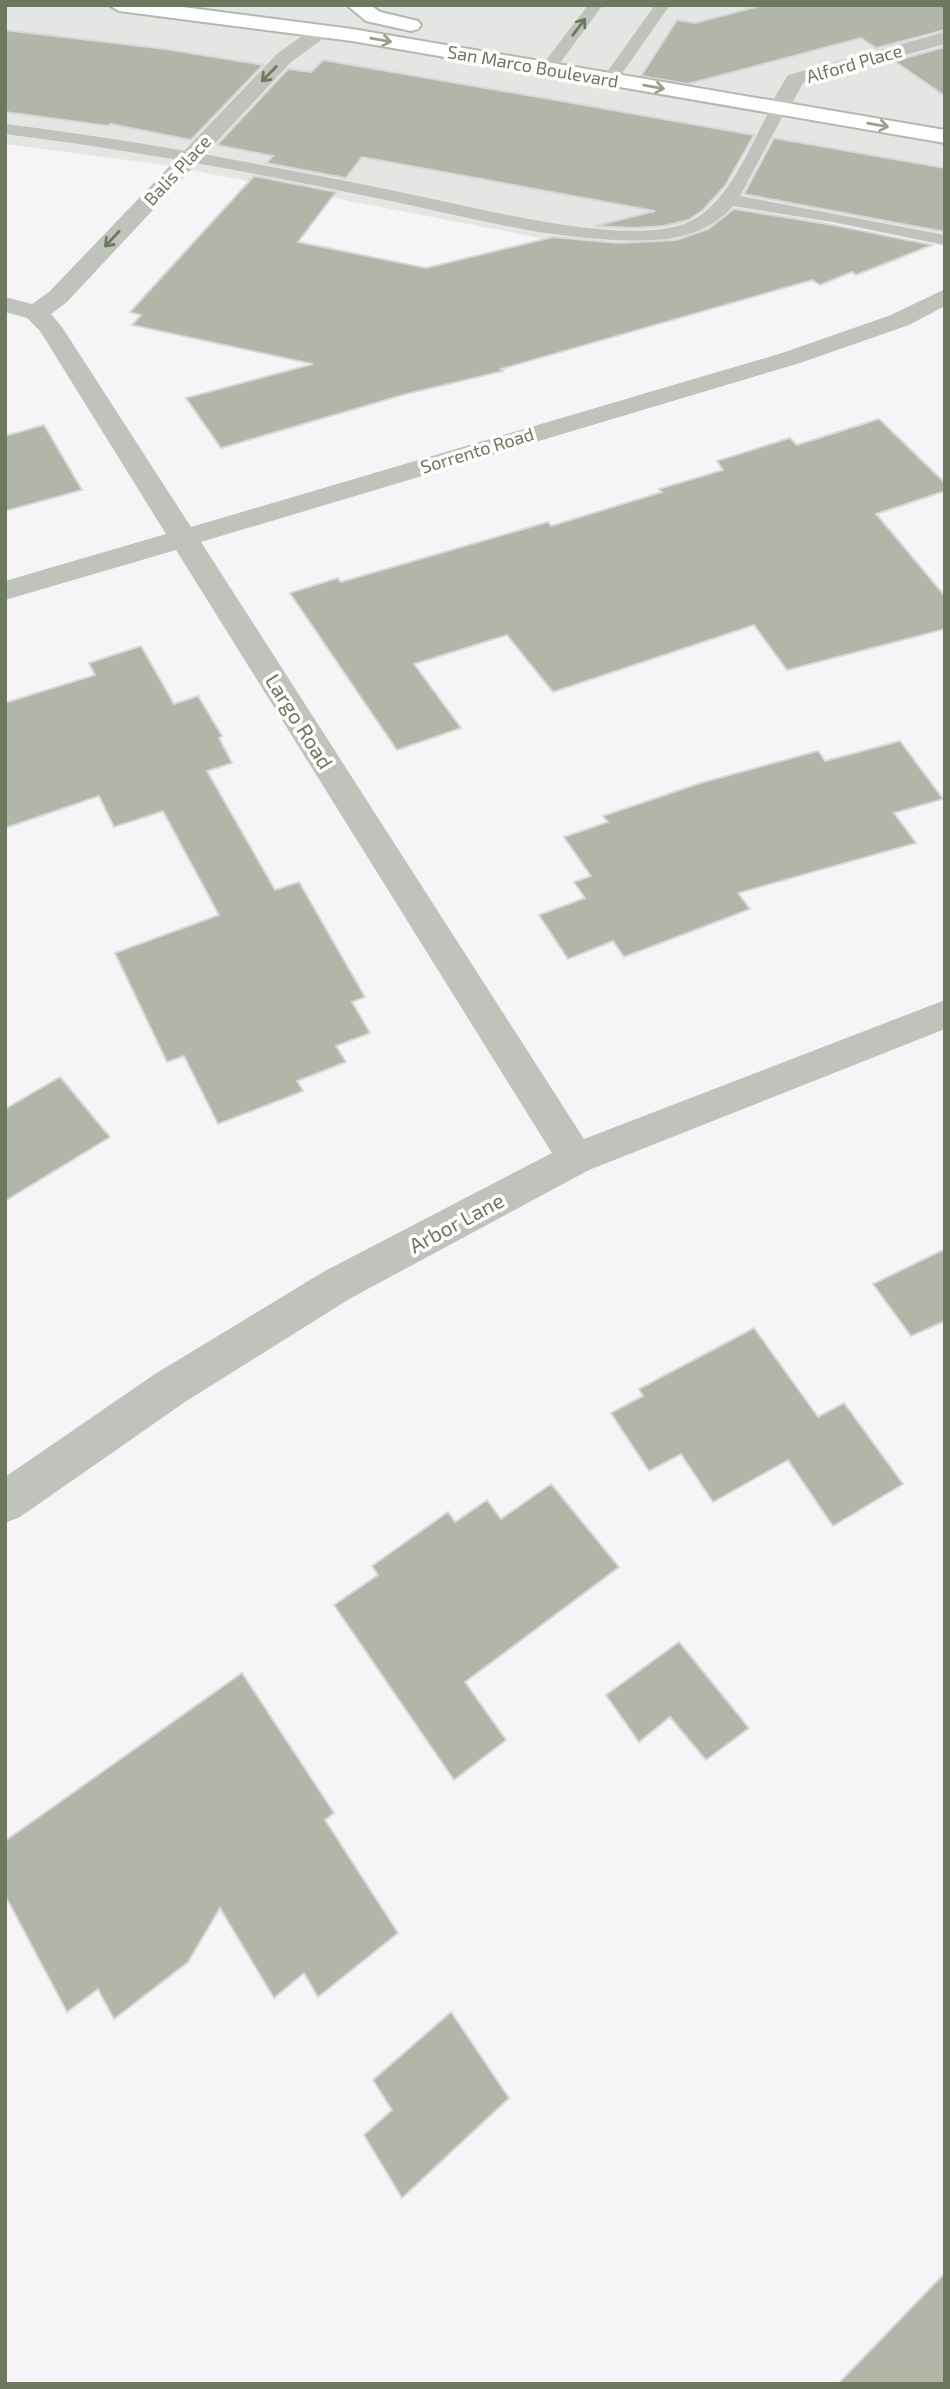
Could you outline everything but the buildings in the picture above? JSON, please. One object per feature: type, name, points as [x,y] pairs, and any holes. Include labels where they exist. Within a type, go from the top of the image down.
[{"type":"main road","name":"San Marco Boulevard","points":[[119,5],[316,21],[548,68],[945,137]]},
{"type":"main road","points":[[183,5],[316,21],[393,22]]},
{"type":"main road","name":"San Marco Boulevard","points":[[357,5],[373,17],[484,37]]},
{"type":"main road","name":"San Marco Boulevard","points":[[536,46],[652,65]]},
{"type":"main road","points":[[783,86],[828,93]]},
{"type":"street","name":"Balis Place","points":[[36,313],[58,297],[316,21]]},
{"type":"street","name":"Alford Place","points":[[779,108],[783,86],[795,79],[945,38]]},
{"type":"street","name":"Sorrento Road","points":[[5,591],[829,346],[900,320],[945,296]]},
{"type":"street","points":[[5,304],[36,313]]},
{"type":"street","name":"Largo Road","points":[[36,313],[50,327],[576,1159]]},
{"type":"street","name":"Arbor Lane","points":[[5,1502],[170,1388],[337,1286],[576,1159],[945,1014]]},
{"type":"lane","points":[[548,68],[596,5]]},
{"type":"lane","points":[[610,79],[663,5]]},
{"type":"lane","points":[[5,129],[190,155],[587,232],[655,235],[679,232],[716,216],[729,200],[779,108]]},
{"type":"lane","points":[[729,200],[945,240]]},
{"type":"shaded area","points":[[5,5],[945,5],[945,246],[834,223],[758,215],[727,241],[606,251],[165,165],[5,144]]}]
